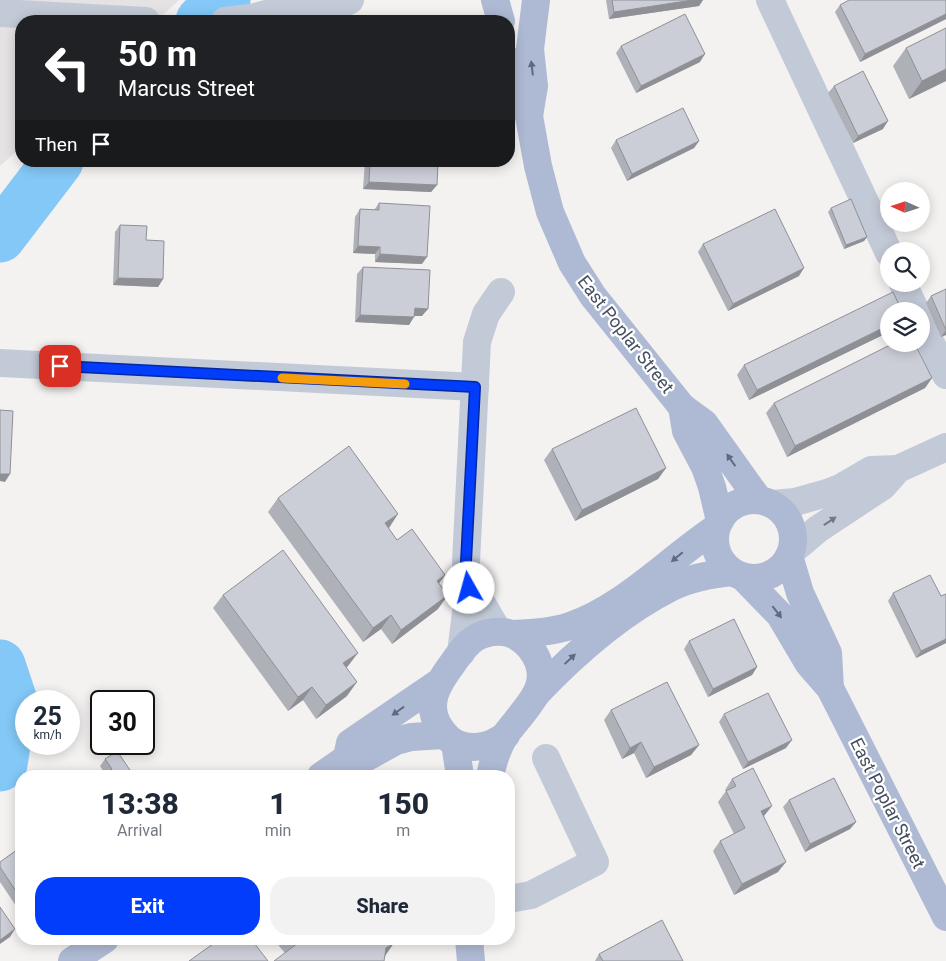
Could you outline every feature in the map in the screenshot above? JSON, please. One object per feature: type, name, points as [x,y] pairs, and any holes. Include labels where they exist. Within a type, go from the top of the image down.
[{"type":"main road","points":[[495,0],[499,15]]},
{"type":"main road","name":"East Poplar Street","points":[[529,116],[534,86],[530,49],[536,0]]},
{"type":"main road","name":"East Poplar Street","points":[[515,91],[529,116],[538,166],[550,212],[572,263],[593,296],[682,407],[704,423],[765,502]]},
{"type":"main road","name":"East Poplar Street","points":[[682,407],[686,431],[705,467],[712,487],[718,525]]},
{"type":"main road","points":[[492,770],[498,749],[506,735],[536,694],[582,648],[627,614],[673,586],[697,578],[738,575],[755,579],[767,577],[778,571],[791,553],[794,537],[790,524],[783,512],[765,502],[745,501],[732,506],[722,516],[718,525],[715,540],[717,552],[723,563],[738,575]]},
{"type":"main road","points":[[458,770],[449,739],[437,723],[432,710],[433,696],[438,683],[471,641],[484,634],[543,632],[570,626],[597,614],[649,579],[718,525]]},
{"type":"main road","name":"East Poplar Street","points":[[791,553],[800,594],[828,653],[830,688]]},
{"type":"main road","name":"East Poplar Street","points":[[738,575],[780,615],[809,664],[830,688],[946,918]]},
{"type":"main road","points":[[506,633],[526,642],[535,653],[540,668],[540,681],[536,694]]},
{"type":"main road","points":[[348,758],[350,742],[438,683]]},
{"type":"main road","points":[[330,770],[348,758],[367,757],[396,741],[411,737],[449,739],[468,747],[481,747],[494,743],[506,735]]},
{"type":"main road","points":[[72,961],[96,945]]},
{"type":"main road","points":[[470,945],[471,961]]},
{"type":"street","points":[[258,15],[313,1],[341,5],[350,0]]},
{"type":"street","points":[[770,0],[884,242]]},
{"type":"street","points":[[0,13],[34,15]]},
{"type":"street","points":[[461,652],[469,588],[466,562],[477,342],[486,314],[501,292]]},
{"type":"street","points":[[930,341],[946,375]]},
{"type":"street","points":[[0,364],[475,387]]},
{"type":"street","points":[[791,553],[818,529],[883,486],[898,469],[946,446]]},
{"type":"street","points":[[765,502],[796,502],[840,488],[871,470],[898,469]]},
{"type":"street","points":[[469,588],[477,595],[506,633]]},
{"type":"street","points":[[515,898],[531,895],[595,862],[546,758]]},
{"type":"shaded area","points":[[0,0],[179,0],[163,15],[15,15],[15,152],[0,166]]},
{"type":"building","points":[[612,0],[693,0],[614,12]]},
{"type":"building","points":[[849,0],[946,0],[946,14],[865,54],[840,5]]},
{"type":"building","points":[[685,14],[705,54],[641,86],[621,46]]},
{"type":"building","points":[[946,28],[946,69],[922,81],[906,48]]},
{"type":"building","points":[[863,71],[888,121],[858,136],[834,86]]},
{"type":"building","points":[[683,108],[699,141],[632,174],[616,140]]},
{"type":"building","points":[[370,167],[438,167],[437,185],[369,182]]},
{"type":"building","points":[[851,199],[867,237],[846,245],[831,208]]},
{"type":"building","points":[[379,203],[430,206],[427,257],[380,254],[380,247],[358,246],[360,209],[379,210]]},
{"type":"building","points":[[775,209],[804,268],[733,304],[703,244]]},
{"type":"building","points":[[120,225],[147,226],[146,240],[164,241],[163,279],[118,278]]},
{"type":"building","points":[[363,267],[430,270],[428,309],[415,308],[414,317],[360,315]]},
{"type":"building","points":[[946,289],[946,330],[931,296]]},
{"type":"building","points":[[893,292],[898,302],[880,302],[880,329],[757,390],[744,365]]},
{"type":"building","points":[[880,350],[880,352],[919,352],[932,378],[795,446],[774,403]]},
{"type":"building","points":[[636,408],[666,468],[582,510],[552,449]]},
{"type":"building","points":[[0,410],[13,411],[10,474],[0,474]]},
{"type":"building","points":[[349,446],[398,514],[385,523],[397,540],[412,529],[445,575],[437,581],[448,595],[401,630],[391,615],[373,628],[278,498]]},
{"type":"building","points":[[283,550],[358,653],[343,663],[357,682],[326,705],[312,687],[298,697],[223,595]]},
{"type":"building","points":[[930,575],[941,596],[946,594],[946,639],[921,651],[893,593]]},
{"type":"building","points":[[734,619],[757,667],[713,689],[689,641]]},
{"type":"building","points":[[667,682],[699,745],[654,767],[641,742],[630,748],[611,710]]},
{"type":"building","points":[[768,693],[792,740],[748,762],[724,714]]},
{"type":"building","points":[[111,755],[120,755],[130,770],[110,770],[112,769],[105,759]]},
{"type":"building","points":[[753,768],[772,806],[761,811],[786,862],[742,884],[720,841],[745,828],[726,791],[736,786],[732,779]]},
{"type":"building","points":[[834,778],[856,822],[810,844],[789,800]]},
{"type":"building","points":[[15,851],[15,890],[0,867],[0,862]]},
{"type":"building","points":[[0,907],[15,929],[0,940]]},
{"type":"building","points":[[662,920],[683,961],[603,961],[599,954]]},
{"type":"building","points":[[212,945],[256,945],[268,961],[189,961]]},
{"type":"building","points":[[295,945],[391,945],[386,948],[384,961],[274,961]]},
{"type":"waterway","points":[[208,15],[225,0]]},
{"type":"waterway","points":[[0,237],[53,167]]},
{"type":"waterway","points":[[0,665],[12,701],[2,764],[0,766]]},
{"type":"slow traffic","points":[[282,378],[405,384]]},
{"type":"route","points":[[60,366],[475,387],[466,562],[469,588]]}]
